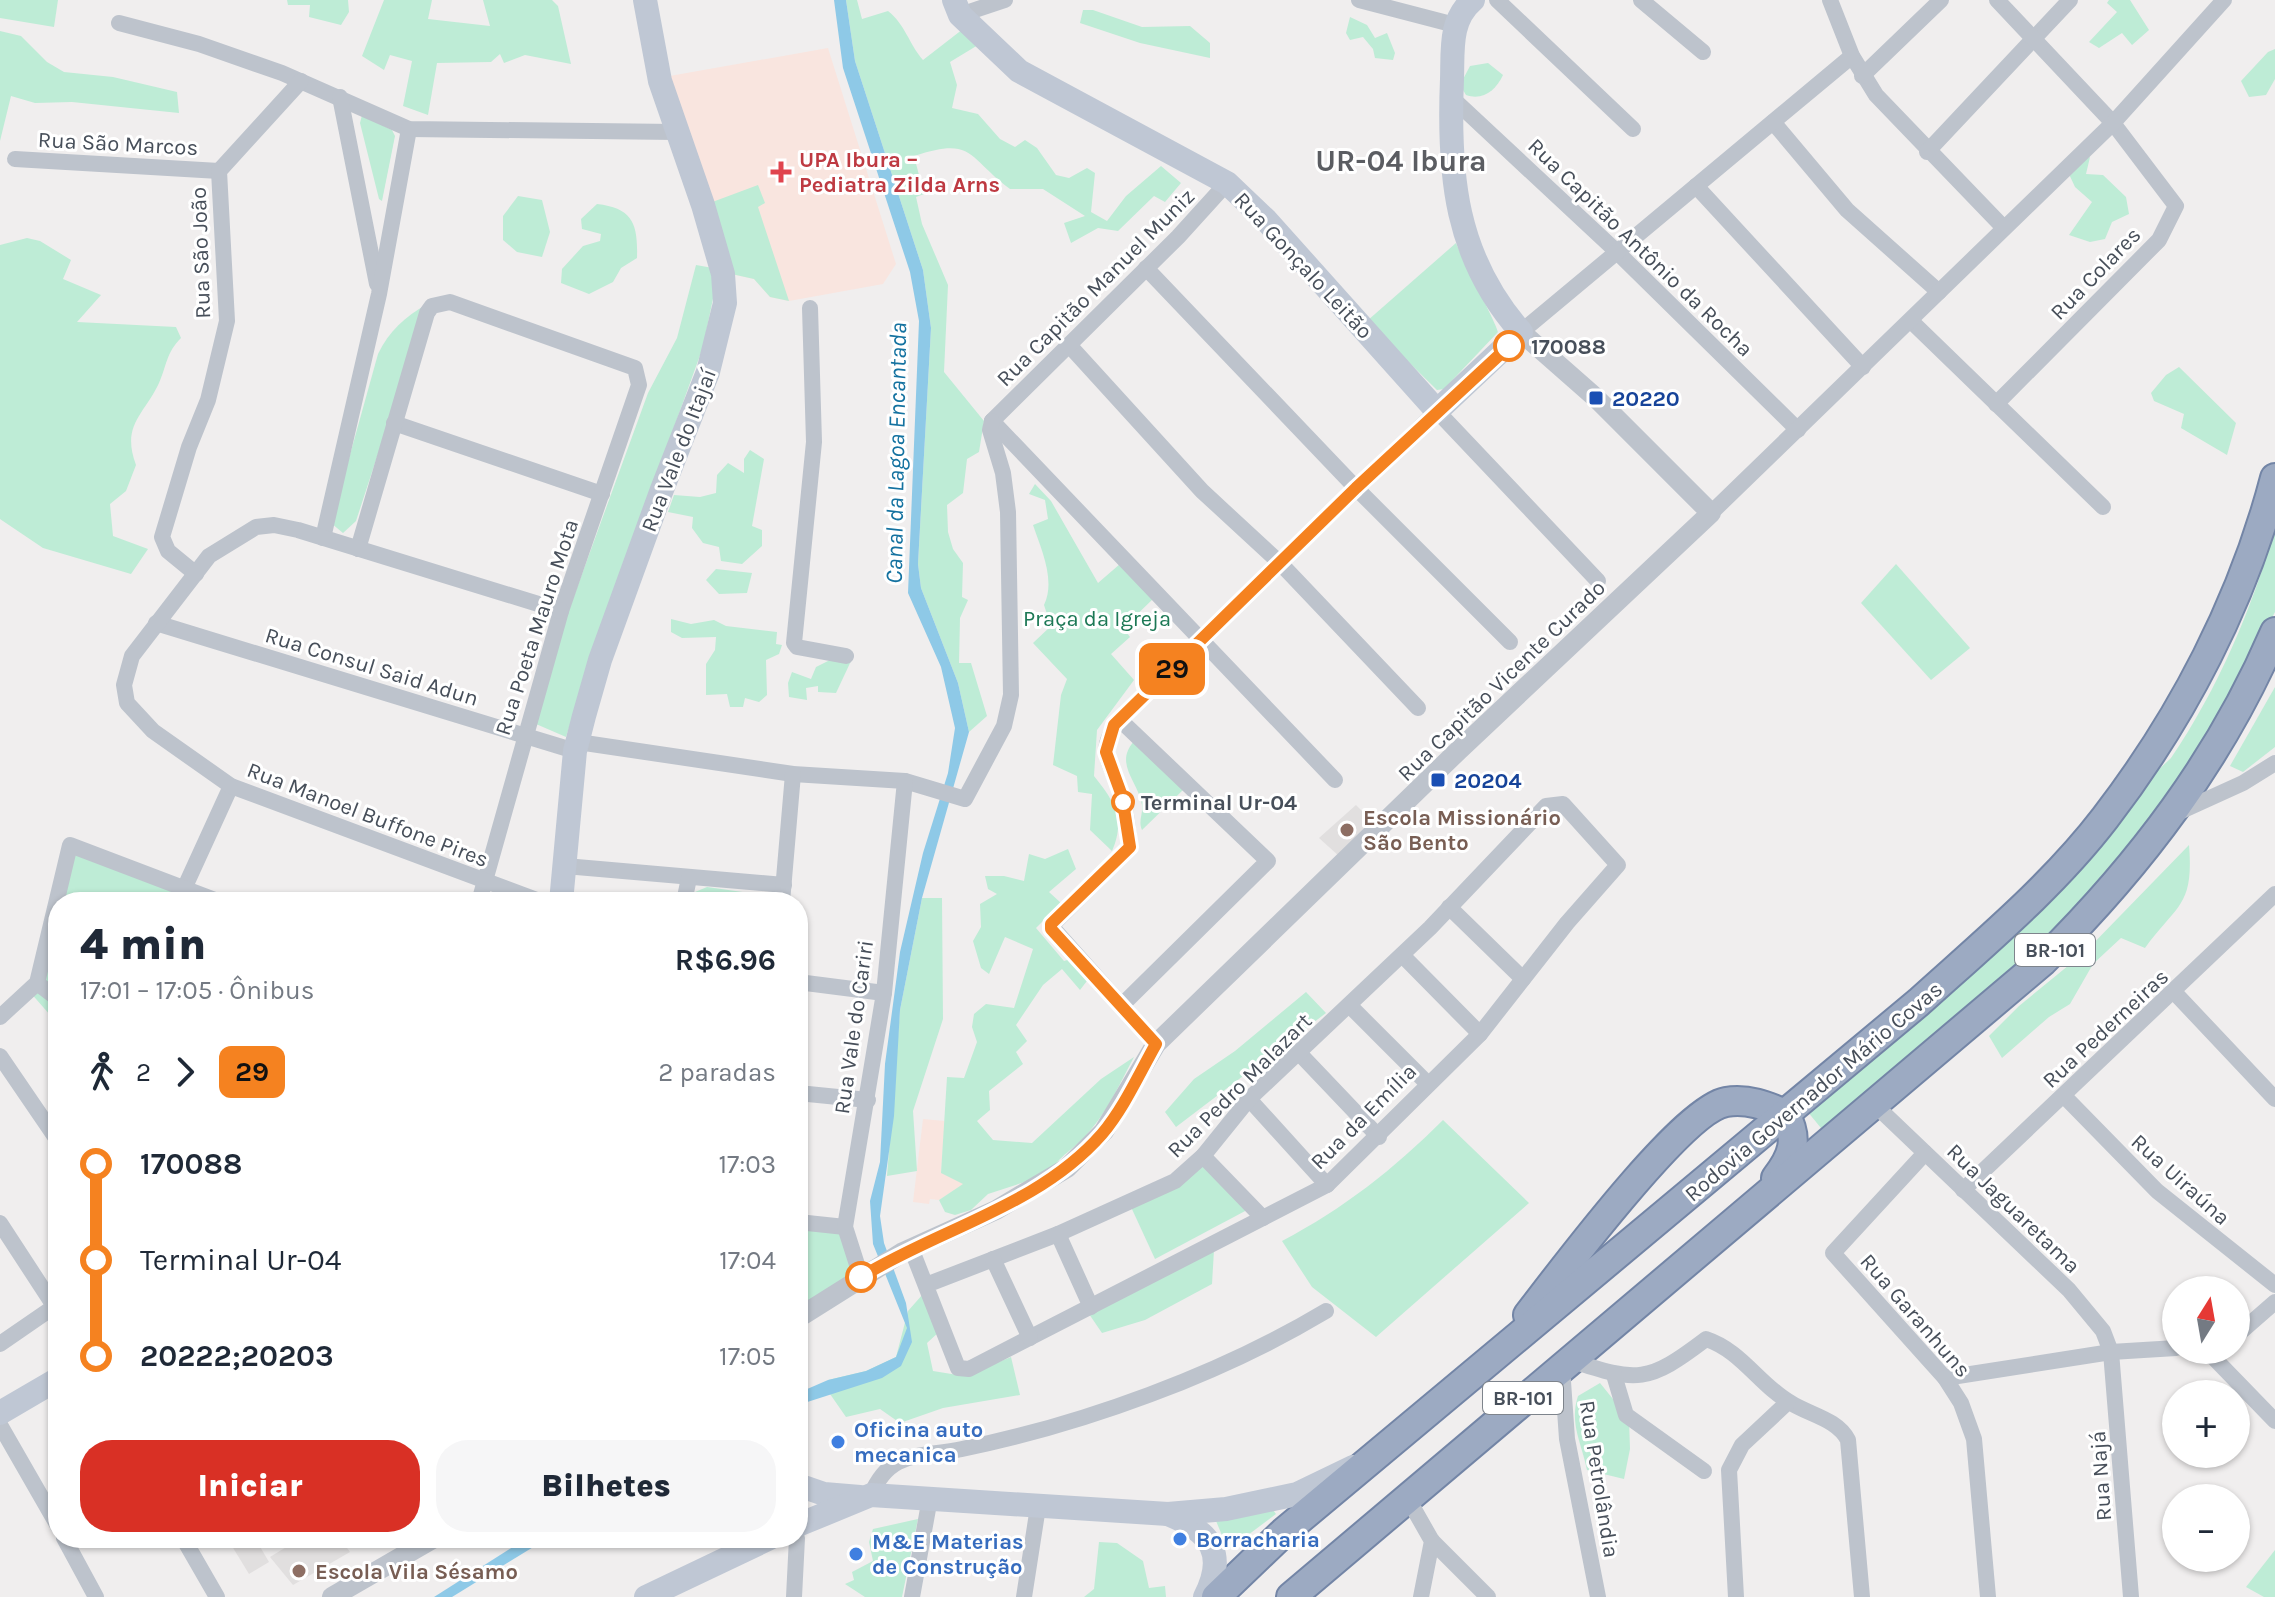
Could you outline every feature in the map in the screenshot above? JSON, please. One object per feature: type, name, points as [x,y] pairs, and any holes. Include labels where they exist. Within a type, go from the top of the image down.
[{"type":"highway","name":"Rodovia Governador Mário Covas","points":[[1216,1597],[1284,1532],[1919,1002],[2015,915],[2103,820],[2169,724],[2204,662],[2240,581],[2275,478]]},
{"type":"highway","name":"BR-101","points":[[1291,1597],[2043,961],[2080,924],[2174,814],[2251,687],[2275,632]]},
{"type":"highway","points":[[1515,1341],[1542,1298],[1680,1131],[1725,1102],[1792,1108],[1803,1130],[1820,1141],[1830,1141]]},
{"type":"highway","points":[[1757,1201],[1793,1150],[1792,1108]]},
{"type":"main road","name":"Rua Vale do Itajaí","points":[[562,892],[576,747],[600,660],[708,372],[723,312],[723,274],[703,205],[676,132],[651,41],[645,0]]},
{"type":"main road","points":[[1437,411],[1521,332],[1499,307],[1479,272],[1460,215],[1452,165],[1451,97],[1455,25],[1473,0]]},
{"type":"main road","name":"Rua Gonçalo Leitão","points":[[957,8],[1019,71],[1227,183],[1266,220],[1437,411]]},
{"type":"main road","points":[[0,1413],[48,1385]]},
{"type":"main road","points":[[808,1488],[824,1494],[1168,1514],[1226,1509],[1278,1499],[1381,1454]]},
{"type":"main road","points":[[808,1521],[867,1496]]},
{"type":"main road","points":[[1168,1514],[1195,1525],[1210,1540],[1215,1569],[1205,1597]]},
{"type":"main road","points":[[707,1568],[726,1548]]},
{"type":"main road","points":[[646,1597],[749,1548]]},
{"type":"street","name":"Rua Gonçalo Leitão","points":[[957,8],[1005,0]]},
{"type":"street","points":[[1359,0],[1455,25]]},
{"type":"street","points":[[1497,0],[1633,129]]},
{"type":"street","points":[[1641,0],[1703,52]]},
{"type":"street","points":[[1830,0],[1862,76],[1927,152],[2003,227]]},
{"type":"street","points":[[1862,76],[1941,0]]},
{"type":"street","name":"Rua Colares","points":[[1996,404],[2159,240],[2174,215],[2175,201],[2113,123],[1997,0]]},
{"type":"street","points":[[1927,152],[2036,40],[2070,0]]},
{"type":"street","name":"Rua Capitão Vicente Curado","points":[[808,1311],[907,1250],[996,1210],[1067,1168],[1104,1131],[1156,1044],[1459,750],[1911,321],[2003,227],[2113,123],[2224,0]]},
{"type":"street","points":[[119,23],[199,44],[301,81],[409,129],[676,132]]},
{"type":"street","points":[[1711,513],[1596,398],[1521,332],[1615,250],[1852,56]]},
{"type":"street","name":"Rua São João","points":[[196,574],[168,551],[162,537],[189,447],[208,400],[227,321],[219,171],[301,81]]},
{"type":"street","points":[[340,97],[379,294]]},
{"type":"street","name":"Rua Capitão Antônio da Rocha","points":[[1451,97],[1615,250],[1798,430]]},
{"type":"street","points":[[1773,122],[1847,210],[1939,292]]},
{"type":"street","points":[[323,538],[379,294],[409,129]]},
{"type":"street","name":"Rua São Marcos","points":[[15,159],[219,171]]},
{"type":"street","name":"Rua Capitão Manuel Muniz","points":[[992,421],[1227,183]]},
{"type":"street","points":[[1696,186],[1863,367]]},
{"type":"street","points":[[1146,268],[1356,488],[1510,642]]},
{"type":"street","name":"Rua Poeta Mauro Mota","points":[[394,423],[427,313],[432,306],[450,302],[635,368],[639,385],[561,611],[523,736],[482,892]]},
{"type":"street","points":[[810,308],[814,442],[794,643],[797,647],[846,656]]},
{"type":"street","points":[[1911,321],[2103,507]]},
{"type":"street","points":[[1069,345],[1202,491],[1281,564],[1418,708]]},
{"type":"street","points":[[1156,1044],[1051,929],[1051,922],[1130,847],[1122,796],[1106,752],[1109,737],[1119,719],[1437,411]]},
{"type":"street","name":"Rua Gonçalo Leitão","points":[[1437,411],[1598,581]]},
{"type":"street","points":[[992,421],[1335,780]]},
{"type":"street","name":"Rua Consul Said Adun","points":[[156,623],[523,736],[576,747],[793,774],[905,781],[965,799],[1004,726],[1011,695],[1008,512],[1003,473],[990,430],[992,421]]},
{"type":"street","points":[[358,549],[394,423],[602,494]]},
{"type":"street","points":[[156,623],[220,546],[256,527],[285,526],[561,611]]},
{"type":"street","name":"Rua Manoel Buffone Pires","points":[[156,623],[132,656],[124,685],[127,703],[153,731],[231,786],[514,892]]},
{"type":"street","points":[[1119,719],[1268,861],[1121,1006]]},
{"type":"street","points":[[2174,814],[2243,783],[2275,763]]},
{"type":"street","points":[[783,892],[793,774]]},
{"type":"street","name":"Rua Vale do Cariri","points":[[861,1277],[845,1227],[884,993],[905,781]]},
{"type":"street","points":[[182,892],[231,786]]},
{"type":"street","name":"Rua Pedro Malazart","points":[[926,1285],[1058,1234],[1163,1188],[1203,1156],[1249,1099],[1402,955],[1546,806],[1563,804],[1618,865]]},
{"type":"street","points":[[59,892],[70,845],[171,892]]},
{"type":"street","name":"Rua da Emília","points":[[907,1250],[926,1285],[958,1368],[969,1369],[1327,1185],[1480,1034],[1618,865]]},
{"type":"street","points":[[565,866],[784,885]]},
{"type":"street","points":[[686,892],[689,878]]},
{"type":"street","name":"Rua Pederneiras","points":[[1963,1190],[2175,993],[2275,894]]},
{"type":"street","points":[[1449,907],[1523,979]]},
{"type":"street","points":[[0,1017],[37,983],[48,937]]},
{"type":"street","points":[[1402,955],[1480,1034]]},
{"type":"street","points":[[37,983],[48,991]]},
{"type":"street","points":[[808,983],[884,993]]},
{"type":"street","points":[[2175,993],[2275,1099]]},
{"type":"street","points":[[1350,1006],[1427,1083]]},
{"type":"street","points":[[1300,1054],[1379,1137]]},
{"type":"street","points":[[0,1056],[48,1126]]},
{"type":"street","points":[[808,1094],[868,1100]]},
{"type":"street","name":"Rua Uiraúna","points":[[2065,1097],[2157,1191],[2275,1285]]},
{"type":"street","points":[[1249,1099],[1327,1185]]},
{"type":"street","name":"Rua Jaguaretama","points":[[1874,1104],[2069,1290],[2103,1331],[2111,1352]]},
{"type":"street","name":"Rua Garanhuns","points":[[1925,1153],[1833,1253],[1945,1378],[1961,1403],[1974,1439],[1988,1597]]},
{"type":"street","points":[[1203,1156],[1263,1218]]},
{"type":"street","points":[[0,1223],[48,1293]]},
{"type":"street","points":[[808,1223],[845,1227]]},
{"type":"street","points":[[1058,1234],[1091,1307]]},
{"type":"street","points":[[993,1259],[1030,1338]]},
{"type":"street","points":[[2250,1324],[2275,1302]]},
{"type":"street","points":[[0,1344],[48,1311]]},
{"type":"street","points":[[867,1496],[879,1478],[900,1460],[1017,1438],[1070,1421],[1161,1389],[1287,1334],[1326,1311]]},
{"type":"street","points":[[1566,1364],[1614,1375],[1650,1376],[1667,1369],[1706,1339],[1726,1346],[1788,1402],[1831,1422],[1848,1440],[1862,1597]]},
{"type":"street","points":[[1945,1378],[2111,1352],[2162,1349]]},
{"type":"street","name":"Rua Najá","points":[[2111,1352],[2131,1597]]},
{"type":"street","name":"Rua Petrolândia","points":[[1566,1364],[1567,1439],[1598,1597]]},
{"type":"street","points":[[2222,1364],[2275,1421]]},
{"type":"street","points":[[1614,1375],[1626,1415],[1704,1471]]},
{"type":"street","points":[[1736,1597],[1729,1470],[1742,1445],[1788,1402]]},
{"type":"street","points":[[0,1425],[48,1507]]},
{"type":"street","points":[[1407,1497],[1432,1541],[1488,1597]]},
{"type":"street","points":[[912,1597],[930,1498]]},
{"type":"street","points":[[1024,1597],[1038,1507]]},
{"type":"street","points":[[1421,1597],[1432,1541]]},
{"type":"street","points":[[69,1548],[96,1597]]},
{"type":"street","points":[[193,1548],[217,1597]]},
{"type":"street","points":[[332,1597],[417,1548]]},
{"type":"street","points":[[794,1597],[796,1548]]},
{"type":"shaded area","name":"UPA Ibura – Pediatra Zilda Arns","points":[[828,48],[896,264],[883,284],[789,301],[770,297],[754,279],[727,273],[664,77]]},
{"type":"shaded area","name":"Escola Missionário São Bento","points":[[1356,805],[1373,822],[1339,856],[1319,838]]},
{"type":"shaded area","points":[[923,1119],[945,1121],[941,1172],[964,1184],[939,1200],[930,1199],[929,1204],[913,1202]]},
{"type":"shaded area","points":[[233,1548],[261,1548],[269,1562],[249,1574]]},
{"type":"shaded area","name":"Escola Vila Sésamo","points":[[285,1548],[347,1548],[350,1552],[293,1585],[270,1557]]},
{"type":"green space","points":[[0,0],[58,0],[54,27],[0,18]]},
{"type":"green space","points":[[287,0],[348,0],[349,12],[341,25],[309,17],[310,5],[288,5]]},
{"type":"green space","points":[[384,0],[432,0],[428,19],[490,26],[483,0],[552,0],[558,6],[571,64],[525,55],[504,63],[500,54],[491,62],[437,63],[428,115],[403,106],[412,61],[390,55],[384,70],[362,56]]},
{"type":"green space","points":[[846,0],[857,0],[862,19],[888,11],[899,22],[923,60],[963,29],[978,45],[950,62],[957,85],[952,108],[978,114],[1000,139],[1015,147],[1025,140],[1037,148],[1056,175],[1069,178],[1087,168],[1095,173],[1091,212],[1107,221],[1126,196],[1161,166],[1181,183],[1165,202],[1154,196],[1118,231],[1098,228],[1071,243],[1064,223],[1085,216],[1043,189],[1010,189],[977,159],[959,149],[934,150],[914,156],[924,194],[916,197],[922,224],[948,285],[944,372],[984,421],[979,452],[967,459],[963,493],[947,505],[948,532],[953,549],[963,563],[962,597],[968,600],[960,618],[959,663],[971,663],[987,716],[969,732],[958,683],[921,588],[918,564],[931,328],[923,270],[855,61]]},
{"type":"green space","points":[[2109,0],[2130,0],[2149,30],[2132,45],[2122,33],[2099,48],[2089,42],[2117,12],[2107,3]]},
{"type":"green space","points":[[1083,10],[1093,10],[1142,27],[1190,26],[1210,43],[1210,58],[1140,43],[1080,23]]},
{"type":"green space","points":[[1350,17],[1367,25],[1375,38],[1387,33],[1395,53],[1393,60],[1375,58],[1373,49],[1363,37],[1350,40],[1346,33]]},
{"type":"green space","points":[[0,31],[21,36],[47,62],[64,72],[113,77],[177,92],[179,113],[72,102],[35,103],[11,96],[0,141]]},
{"type":"green space","points":[[2275,49],[2275,79],[2266,95],[2249,97],[2241,81],[2268,52]]},
{"type":"green space","points":[[1488,63],[1503,75],[1500,80],[1493,90],[1483,95],[1466,95],[1460,85],[1470,66]]},
{"type":"green space","points":[[362,115],[392,130],[395,136],[382,201],[360,123]]},
{"type":"green space","points":[[2090,157],[2086,174],[2103,175],[2126,197],[2129,214],[2112,222],[2105,239],[2090,242],[2069,235],[2092,202],[2075,187],[2068,172],[2080,160]]},
{"type":"green space","points":[[758,185],[765,203],[758,207],[789,301],[770,297],[754,279],[727,273],[707,204]]},
{"type":"green space","points":[[518,196],[542,200],[550,232],[542,257],[517,252],[503,240],[503,216]]},
{"type":"green space","points":[[597,204],[619,209],[631,220],[636,236],[637,258],[621,268],[613,282],[589,294],[561,283],[562,269],[583,246],[600,241],[601,234],[582,229],[581,219]]},
{"type":"green space","points":[[27,238],[40,241],[71,260],[63,279],[101,295],[77,322],[176,327],[181,338],[136,421],[131,440],[136,465],[126,491],[110,504],[113,536],[148,549],[131,574],[43,548],[0,519],[0,245]]},
{"type":"green space","points":[[1456,243],[1498,332],[1444,389],[1437,390],[1367,321]]},
{"type":"green space","points":[[696,265],[713,268],[715,289],[703,347],[603,624],[566,737],[536,724],[566,618],[648,393],[677,338]]},
{"type":"green space","points":[[427,304],[356,521],[343,533],[331,523],[378,354],[398,325]]},
{"type":"green space","points":[[2179,367],[2236,423],[2227,455],[2181,428],[2184,414],[2154,401],[2151,393],[2166,375]]},
{"type":"green space","points":[[750,450],[764,459],[752,526],[762,530],[762,546],[742,564],[721,561],[719,547],[703,543],[692,528],[693,517],[668,512],[674,495],[700,497],[716,493],[717,475],[728,463],[744,473],[744,459]]},
{"type":"green space","name":"Praça da Igreja","points":[[1035,484],[1051,501],[1098,583],[1120,564],[1154,598],[1123,628],[1130,637],[1111,654],[1134,680],[1097,730],[1094,776],[1112,802],[1118,820],[1112,851],[1090,830],[1092,794],[1078,792],[1077,776],[1053,765],[1061,695],[1067,679],[1033,643],[1051,626],[1044,605],[1048,575],[1033,525],[1048,519],[1045,500],[1029,494]]},
{"type":"green space","points":[[2275,528],[2275,612],[2212,737],[2082,910],[1825,1133],[1803,1106],[2171,758],[2204,704],[2232,648]]},
{"type":"green space","points":[[1896,564],[1970,648],[1931,680],[1861,603]]},
{"type":"green space","points":[[716,569],[752,573],[747,593],[719,594],[706,580]]},
{"type":"green space","points":[[671,619],[691,624],[714,620],[726,626],[777,632],[776,644],[782,645],[779,654],[766,660],[767,695],[759,702],[745,698],[743,707],[730,707],[727,694],[706,695],[706,664],[715,650],[716,637],[682,638],[671,632]]},
{"type":"green space","points":[[830,660],[851,661],[836,693],[818,692],[818,686],[806,688],[807,700],[789,697],[788,683],[792,672],[811,679],[816,667]]},
{"type":"green space","points":[[2275,687],[2275,747],[2243,772],[2230,766]]},
{"type":"green space","points":[[1135,740],[1184,789],[1142,830],[1140,796],[1126,765],[1126,757]]},
{"type":"green space","points":[[75,844],[186,886],[184,892],[60,892]]},
{"type":"green space","points":[[2189,845],[2186,893],[2145,948],[2121,938],[2093,964],[2070,1004],[2049,1017],[2002,1058],[1989,1036],[2019,1006],[2085,952]]},
{"type":"green space","points":[[1068,849],[1076,869],[1049,892],[1061,903],[1036,928],[1064,961],[1074,958],[1090,977],[1080,990],[1062,969],[1043,985],[1016,1025],[1027,1041],[1016,1052],[1023,1064],[989,1091],[990,1110],[977,1121],[993,1140],[1032,1143],[1101,1079],[1134,1057],[1095,1124],[1049,1174],[988,1194],[971,1210],[955,1215],[945,1212],[939,1200],[963,1184],[941,1173],[947,1077],[964,1078],[977,1042],[972,1027],[974,1014],[986,1004],[1014,1008],[1033,949],[1005,937],[989,974],[981,968],[973,941],[981,927],[980,904],[997,894],[988,889],[985,876],[1004,876],[1024,881],[1029,854],[1045,859]]},
{"type":"green space","points":[[707,887],[743,892],[695,892]]},
{"type":"green space","points":[[922,898],[942,898],[943,1019],[913,1111],[917,1171],[887,1176],[900,1010]]},
{"type":"green space","points":[[48,930],[48,1013],[29,991]]},
{"type":"green space","points":[[1306,992],[1326,1013],[1176,1127],[1165,1112],[1194,1079],[1235,1051]]},
{"type":"green space","points":[[1443,1120],[1529,1203],[1376,1337],[1312,1287],[1282,1241],[1367,1187]]},
{"type":"green space","points":[[1201,1162],[1247,1210],[1155,1259],[1131,1207]]},
{"type":"green space","points":[[808,1226],[847,1234],[856,1274],[808,1308]]},
{"type":"green space","points":[[1214,1250],[1212,1284],[1145,1320],[1102,1333],[1089,1314]]},
{"type":"green space","points":[[923,1294],[939,1332],[927,1343],[933,1371],[964,1376],[1011,1357],[1020,1395],[943,1408],[900,1423],[880,1409],[846,1417],[830,1394],[828,1380],[866,1371],[896,1357],[908,1311]]},
{"type":"green space","points":[[1600,1383],[1629,1419],[1630,1449],[1624,1479],[1587,1470],[1577,1433],[1575,1415],[1578,1396]]},
{"type":"green space","points":[[1270,1506],[1276,1514],[1228,1550],[1214,1516]]},
{"type":"green space","points":[[918,1519],[902,1597],[865,1597],[845,1584],[854,1580],[852,1572],[873,1561],[869,1542],[873,1529]]},
{"type":"green space","points":[[1099,1542],[1117,1543],[1143,1561],[1149,1588],[1165,1586],[1166,1597],[1084,1597],[1094,1589]]},
{"type":"green space","points":[[2275,1550],[2275,1597],[2264,1597],[2246,1587]]},
{"type":"water","name":"Canal da Lagoa Encantada","points":[[834,0],[846,0],[855,61],[923,270],[931,328],[918,564],[921,588],[958,683],[969,732],[922,898],[900,1010],[894,1116],[880,1216],[884,1243],[906,1303],[912,1342],[901,1366],[882,1378],[808,1402],[808,1389],[828,1380],[866,1371],[896,1357],[907,1328],[873,1244],[870,1201],[880,1162],[885,1064],[900,952],[923,853],[948,773],[955,728],[941,667],[908,593],[919,321],[910,272],[843,68]]},
{"type":"water","points":[[511,1548],[532,1548],[452,1597],[434,1597]]},
{"type":"bus line","name":"29","points":[[861,1277],[903,1252],[996,1210],[1042,1185],[1067,1168],[1104,1131],[1156,1044],[1051,929],[1051,924],[1130,847],[1122,796],[1113,779],[1106,752],[1114,725],[1356,488],[1509,346]]},
{"type":"place","name":"UPA Ibura – Pediatra Zilda Arns","points":[[781,172]]},
{"type":"place","name":"170088","points":[[1509,346]]},
{"type":"place","name":"20220","points":[[1596,398]]},
{"type":"place","name":"20204","points":[[1438,780]]},
{"type":"place","name":"Terminal Ur-04","points":[[1123,802]]},
{"type":"place","name":"Escola Missionário São Bento","points":[[1347,830]]},
{"type":"place","name":"Oficina auto mecanica","points":[[838,1442]]},
{"type":"place","name":"Borracharia","points":[[1180,1539]]},
{"type":"place","name":"M&E Materias de Construção","points":[[856,1554]]},
{"type":"place","name":"Escola Vila Sésamo","points":[[299,1571]]},
{"type":"district","name":"UR-04 Ibura","points":[[1401,161]]}]
